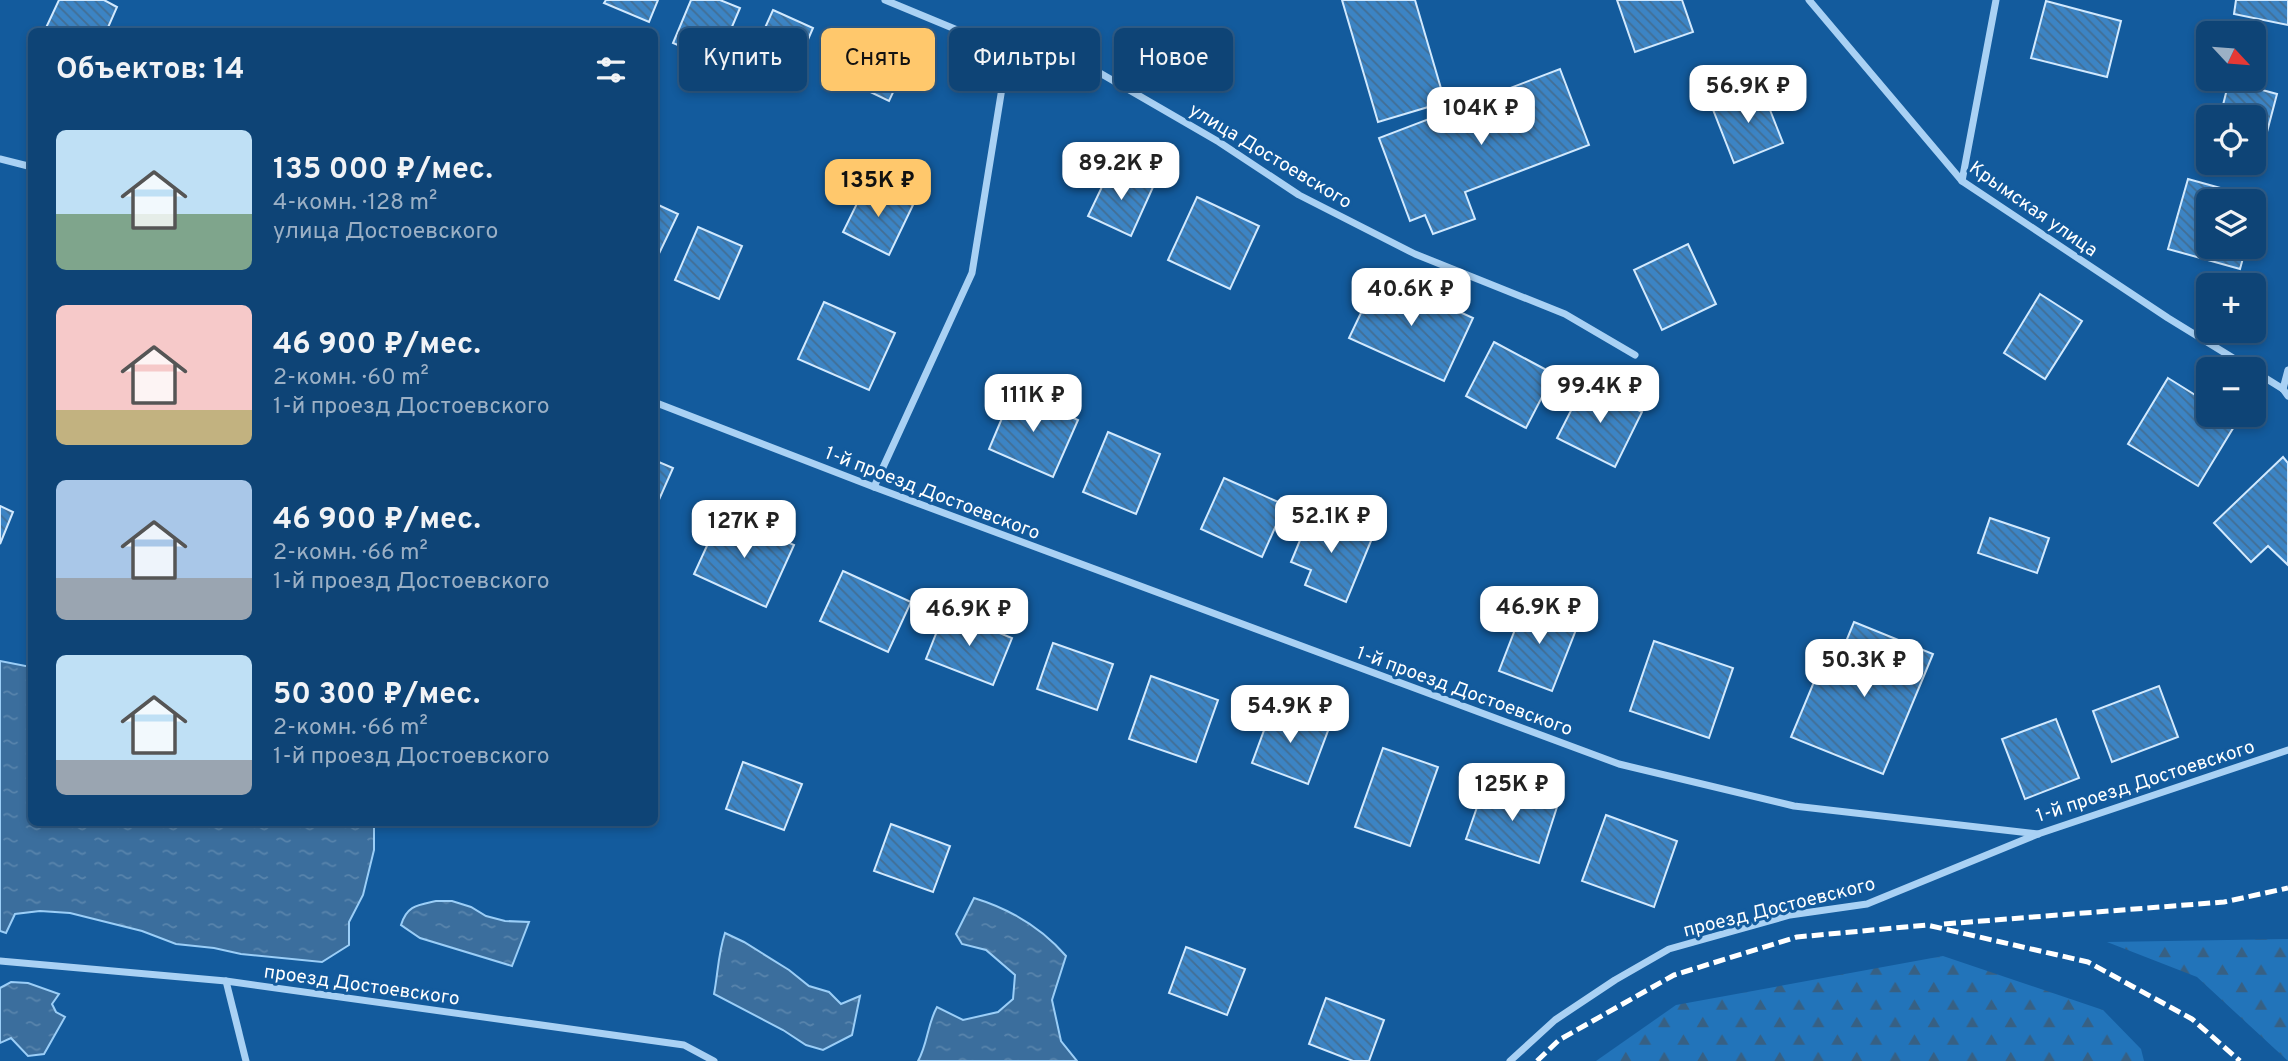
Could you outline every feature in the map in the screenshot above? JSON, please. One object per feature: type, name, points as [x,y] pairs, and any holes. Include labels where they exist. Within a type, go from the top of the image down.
[{"type":"street","name":"улица Достоевского","points":[[885,0],[953,28]]},
{"type":"street","name":"Крымская улица","points":[[1809,0],[1962,181],[2231,357]]},
{"type":"street","points":[[1962,181],[1996,0]]},
{"type":"street","name":"улица Достоевского","points":[[1100,73],[1219,142],[1299,195],[1415,254],[1565,314],[1635,355]]},
{"type":"street","points":[[874,487],[972,273],[1002,91]]},
{"type":"street","points":[[0,159],[28,166]]},
{"type":"street","points":[[2285,393],[2288,370]]},
{"type":"street","name":"Крымская улица","points":[[2266,380],[2285,393]]},
{"type":"street","name":"1-й проезд Достоевского","points":[[658,404],[874,487],[1619,764],[1794,806],[2038,834],[2288,750]]},
{"type":"street","name":"проезд Достоевского","points":[[1510,1061],[1555,1020],[1615,980],[1669,949],[1790,915],[1867,904],[2038,834]]},
{"type":"street","name":"проезд Достоевского","points":[[0,961],[226,981],[684,1045],[714,1061]]},
{"type":"street","points":[[226,981],[246,1061]]},
{"type":"green space","points":[[2288,939],[2288,1061],[2197,977],[2107,942]]},
{"type":"green space","points":[[1943,956],[2103,1010],[2141,1049],[2144,1061],[1596,1061],[1676,1005]]},
{"type":"water","points":[[0,661],[28,666],[28,826],[374,826],[374,850],[363,895],[349,922],[349,945],[322,962],[176,944],[142,931],[70,913],[40,911],[15,914],[6,933],[0,931]]},
{"type":"water","points":[[974,898],[1024,920],[1046,936],[1066,956],[1052,1000],[1061,1041],[1077,1061],[918,1061],[937,1007],[963,1020],[998,1012],[1013,999],[1015,975],[986,950],[962,944],[956,934]]},
{"type":"water","points":[[436,901],[452,901],[505,921],[529,922],[512,966],[420,938],[401,925],[410,910]]},
{"type":"water","points":[[725,933],[789,970],[809,986],[829,992],[841,1004],[860,996],[852,1035],[823,1050],[806,1045],[714,994]]},
{"type":"water","points":[[11,982],[28,983],[59,994],[52,1004],[56,1012],[65,1017],[44,1054],[28,1056],[11,1038],[0,1043],[0,988]]},
{"type":"building","points":[[59,0],[104,0],[117,7],[108,28],[46,28]]},
{"type":"building","points":[[606,0],[658,0],[649,22],[604,3]]},
{"type":"building","points":[[691,0],[720,0],[740,8],[731,28],[679,28]]},
{"type":"building","points":[[1342,0],[1415,0],[1445,102],[1378,122]]},
{"type":"building","points":[[1617,0],[1682,0],[1693,32],[1635,52]]},
{"type":"building","points":[[2236,0],[2288,0],[2288,25],[2234,14]]},
{"type":"building","points":[[2046,1],[2121,21],[2107,77],[2031,58]]},
{"type":"building","points":[[773,10],[813,28],[807,42],[807,28],[765,28]]},
{"type":"building","points":[[679,29],[679,46],[673,43]]},
{"type":"building","points":[[1560,69],[1589,145],[1465,192],[1475,219],[1433,234],[1425,215],[1410,221],[1379,138]]},
{"type":"building","points":[[1761,87],[1783,143],[1734,163],[1712,107]]},
{"type":"building","points":[[868,91],[894,91],[889,101]]},
{"type":"building","points":[[2226,91],[2266,91],[2277,94],[2266,136],[2266,105],[2223,105]]},
{"type":"building","points":[[1111,168],[1153,187],[1131,236],[1088,216]]},
{"type":"building","points":[[2188,179],[2224,189],[2196,189],[2196,257],[2168,249]]},
{"type":"building","points":[[867,183],[913,205],[889,255],[843,232]]},
{"type":"building","points":[[1197,197],[1259,226],[1230,289],[1168,260]]},
{"type":"building","points":[[658,205],[678,214],[658,256]]},
{"type":"building","points":[[698,227],[742,246],[719,299],[675,280]]},
{"type":"building","points":[[1688,244],[1716,304],[1662,330],[1634,270]]},
{"type":"building","points":[[2204,259],[2243,259],[2240,269]]},
{"type":"building","points":[[1379,275],[1473,318],[1444,381],[1349,338]]},
{"type":"building","points":[[2040,294],[2082,321],[2045,379],[2004,353]]},
{"type":"building","points":[[824,302],[895,333],[869,390],[798,359]]},
{"type":"building","points":[[1494,342],[1554,374],[1526,428],[1466,396]]},
{"type":"building","points":[[2168,378],[2196,396],[2196,427],[2234,427],[2198,486],[2128,444]]},
{"type":"building","points":[[1585,383],[1642,412],[1615,467],[1557,438]]},
{"type":"building","points":[[1013,392],[1078,420],[1053,477],[989,449]]},
{"type":"building","points":[[1108,432],[1160,454],[1136,514],[1083,492]]},
{"type":"building","points":[[2283,457],[2288,463],[2288,565],[2268,546],[2251,562],[2214,523]]},
{"type":"building","points":[[658,462],[673,468],[658,502]]},
{"type":"building","points":[[1224,478],[1285,505],[1262,557],[1201,529]]},
{"type":"building","points":[[0,506],[13,512],[0,544]]},
{"type":"building","points":[[1312,511],[1373,536],[1346,602],[1305,585],[1311,570],[1291,562]]},
{"type":"building","points":[[722,513],[794,545],[766,607],[694,574]]},
{"type":"building","points":[[1990,518],[2049,538],[2037,573],[1978,553]]},
{"type":"building","points":[[843,571],[911,602],[888,652],[820,621]]},
{"type":"building","points":[[1526,601],[1579,622],[1552,691],[1499,671]]},
{"type":"building","points":[[945,611],[1012,638],[993,685],[926,659]]},
{"type":"building","points":[[1854,622],[1933,654],[1883,774],[1791,737],[1821,665],[1834,671]]},
{"type":"building","points":[[1654,641],[1733,668],[1709,738],[1630,711]]},
{"type":"building","points":[[1053,643],[1113,664],[1097,710],[1037,689]]},
{"type":"building","points":[[1151,676],[1218,700],[1196,762],[1129,739]]},
{"type":"building","points":[[2159,686],[2178,737],[2112,762],[2093,711]]},
{"type":"building","points":[[1273,706],[1329,728],[1308,784],[1252,763]]},
{"type":"building","points":[[2056,719],[2079,778],[2025,799],[2002,739]]},
{"type":"building","points":[[1383,748],[1438,767],[1410,846],[1355,827]]},
{"type":"building","points":[[743,762],[802,784],[784,830],[726,809]]},
{"type":"building","points":[[1485,784],[1557,807],[1539,863],[1466,839]]},
{"type":"building","points":[[1606,815],[1677,841],[1654,907],[1582,881]]},
{"type":"building","points":[[891,824],[950,846],[933,892],[874,871]]},
{"type":"building","points":[[1186,947],[1245,969],[1227,1015],[1169,993]]},
{"type":"building","points":[[1326,998],[1384,1020],[1369,1061],[1353,1061],[1309,1044]]},
{"type":"railway","points":[[1944,924],[2224,902],[2288,888]]},
{"type":"railway","points":[[1537,1061],[1559,1040],[1674,975],[1797,937],[1927,925],[2088,962],[2192,1019],[2240,1061]]}]
